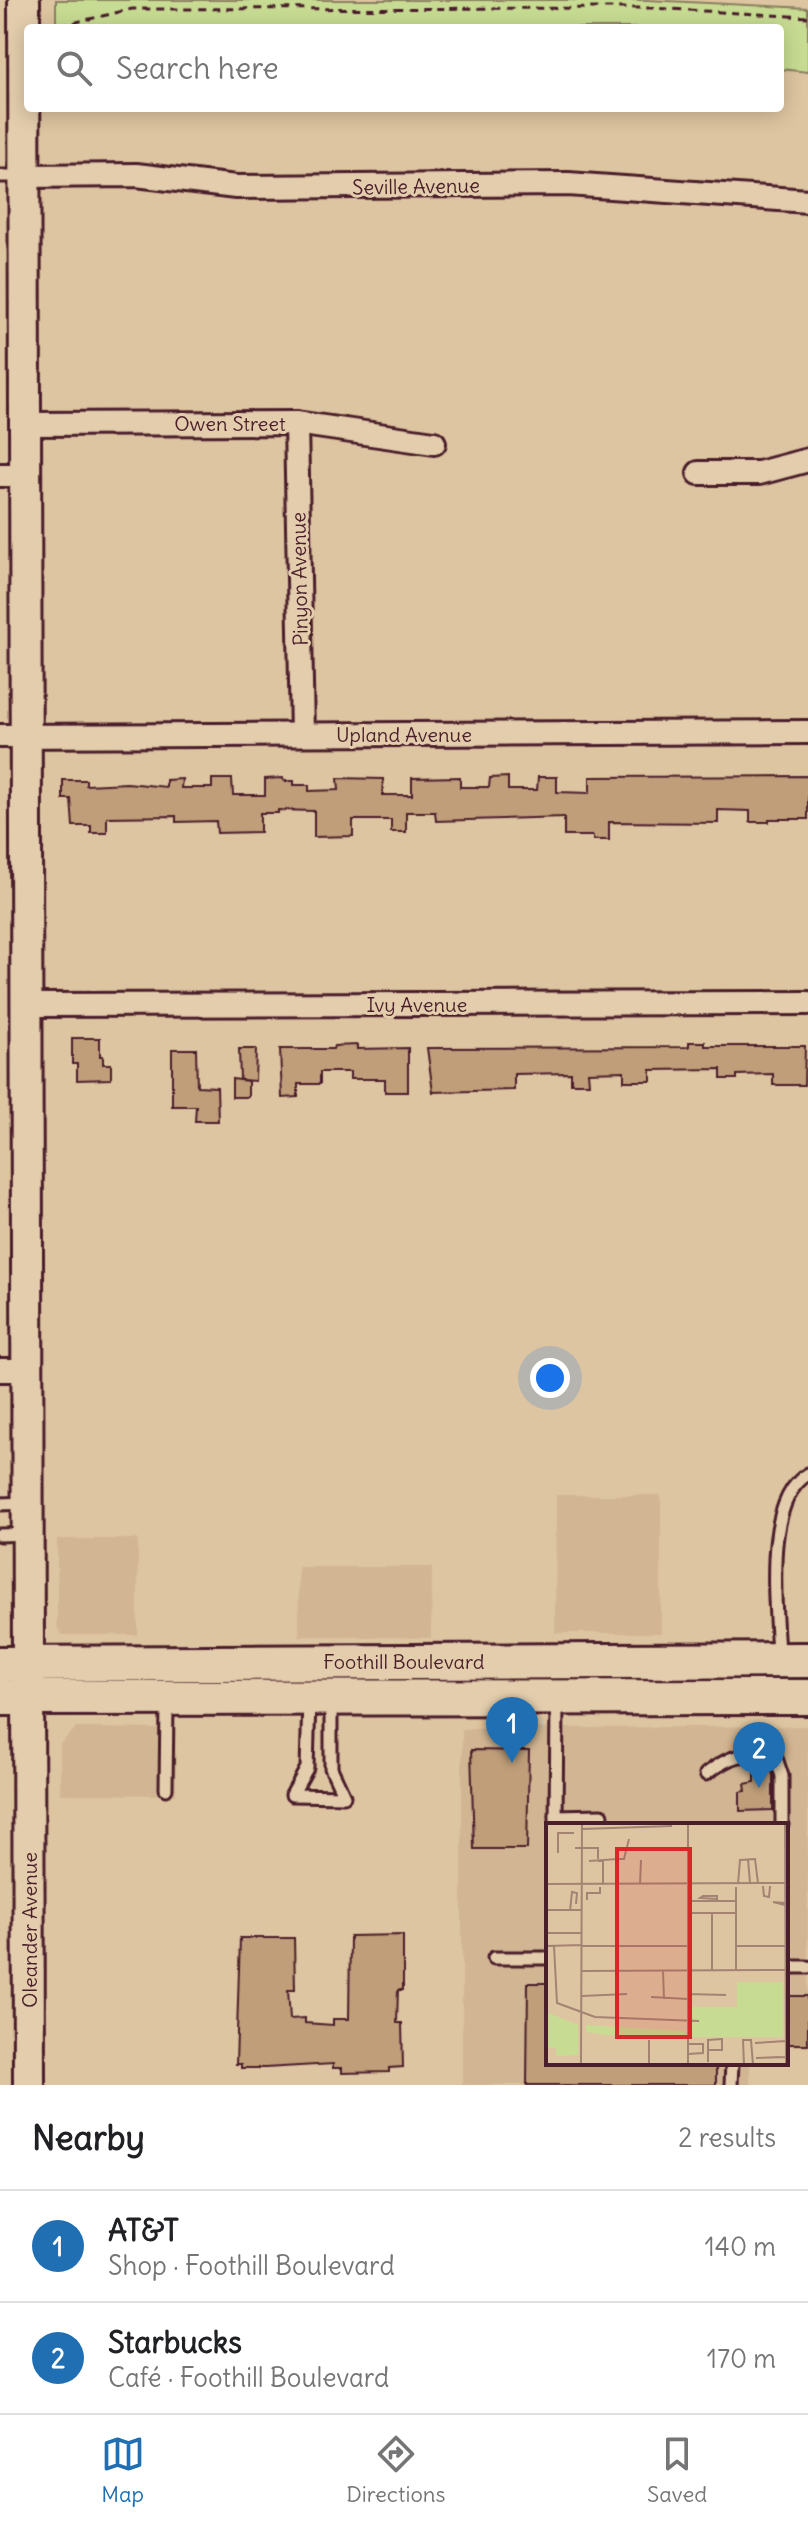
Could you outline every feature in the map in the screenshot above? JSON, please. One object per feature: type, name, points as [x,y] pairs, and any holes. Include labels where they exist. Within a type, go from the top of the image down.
[{"type":"main road","points":[[557,1698],[567,1684],[581,1680],[709,1677],[738,1660]]},
{"type":"main road","name":"Foothill Boulevard","points":[[14,1664],[793,1660]]},
{"type":"main road","name":"Foothill Boulevard","points":[[14,1698],[808,1697]]},
{"type":"street","name":"Oleander Avenue","points":[[24,0],[12,176],[25,424],[13,475],[13,736],[26,1005],[14,1370],[14,1698],[29,2085]]},
{"type":"street","name":"Seville Avenue","points":[[12,176],[136,175],[236,187],[568,184],[808,201]]},
{"type":"street","name":"Owen Street","points":[[25,424],[296,423],[434,443]]},
{"type":"street","name":"Pinyon Avenue","points":[[296,423],[302,734]]},
{"type":"street","points":[[699,473],[759,473],[808,460]]},
{"type":"street","name":"Upland Avenue","points":[[13,736],[808,732]]},
{"type":"street","name":"Ivy Avenue","points":[[26,1005],[808,1003]]},
{"type":"lane","points":[[793,1660],[776,1561],[783,1505],[791,1489],[808,1474]]},
{"type":"lane","points":[[166,1789],[167,1698]]},
{"type":"lane","points":[[321,1698],[331,1768],[344,1796],[292,1795],[307,1768],[321,1698]]},
{"type":"lane","points":[[557,1698],[556,1821],[602,1815]]},
{"type":"lane","points":[[706,1774],[725,1760],[746,1753],[775,1755],[782,1776],[782,1823]]},
{"type":"lane","points":[[494,1958],[546,1958]]},
{"type":"lane","points":[[731,2085],[732,2065]]},
{"type":"path","points":[[48,24],[68,24],[132,9],[652,8],[808,17]]},
{"type":"shaded area","points":[[556,1495],[661,1495],[661,1633],[555,1633]]},
{"type":"shaded area","points":[[57,1539],[138,1539],[138,1635],[62,1635],[57,1627]]},
{"type":"shaded area","points":[[298,1567],[432,1567],[431,1638],[299,1636]]},
{"type":"shaded area","points":[[808,1726],[808,2046],[788,2046],[788,1823],[546,1823],[546,2065],[750,2065],[750,2085],[462,2085],[462,1729]]},
{"type":"shaded area","points":[[76,1728],[176,1729],[176,1795],[60,1794],[60,1744]]},
{"type":"green space","points":[[56,0],[647,0],[808,8],[808,72],[784,69],[784,24],[56,24]]},
{"type":"building","points":[[808,776],[808,819],[750,822],[750,811],[718,810],[718,823],[609,822],[609,840],[593,840],[593,836],[564,836],[564,817],[436,821],[435,812],[406,812],[406,832],[391,832],[391,820],[353,820],[353,836],[314,837],[314,811],[278,810],[278,813],[260,813],[260,832],[217,833],[216,821],[176,822],[176,816],[107,817],[107,833],[91,833],[91,826],[73,826],[71,799],[63,799],[63,780],[86,780],[86,785],[127,783],[166,787],[166,780],[182,779],[181,788],[212,788],[212,779],[232,779],[233,795],[265,795],[265,779],[283,778],[284,781],[294,781],[294,785],[309,785],[309,791],[339,790],[338,778],[383,779],[383,795],[412,795],[412,778],[460,777],[460,787],[489,787],[490,778],[508,777],[508,790],[537,790],[538,777],[557,777],[557,792],[590,793],[590,777]]},
{"type":"building","points":[[72,1038],[100,1038],[100,1056],[103,1056],[103,1064],[111,1064],[111,1079],[77,1080],[77,1064],[72,1064]]},
{"type":"building","points":[[689,1042],[705,1042],[705,1046],[805,1046],[804,1085],[773,1085],[773,1074],[737,1075],[737,1079],[721,1079],[721,1069],[651,1070],[651,1081],[624,1081],[624,1071],[588,1072],[589,1083],[571,1083],[571,1073],[514,1074],[514,1090],[433,1092],[427,1048],[689,1047]]},
{"type":"building","points":[[357,1045],[357,1049],[408,1048],[408,1092],[385,1092],[385,1079],[350,1079],[350,1072],[320,1072],[320,1084],[298,1084],[298,1097],[282,1098],[280,1049],[333,1049],[334,1046]]},
{"type":"building","points":[[172,1049],[196,1049],[197,1086],[217,1087],[218,1121],[195,1121],[196,1106],[172,1106]]},
{"type":"building","points":[[239,1049],[256,1049],[255,1081],[240,1080]]},
{"type":"building","points":[[232,1079],[248,1081],[248,1097],[232,1097]]},
{"type":"building","points":[[471,1750],[529,1751],[527,1849],[474,1849]]},
{"type":"building","points":[[755,1767],[770,1767],[773,1775],[773,1810],[740,1811],[740,1792],[746,1791],[745,1784],[755,1782]]},
{"type":"building","points":[[403,1935],[403,1990],[398,1990],[397,2023],[402,2023],[403,2067],[389,2068],[389,2072],[342,2073],[342,2068],[333,2068],[333,2064],[241,2068],[241,2064],[236,2064],[240,1938],[294,1938],[295,1990],[288,1990],[290,2019],[305,2018],[305,2023],[333,2025],[333,2019],[349,2019],[350,1936]]},
{"type":"building","points":[[528,1983],[546,1983],[546,2065],[716,2065],[716,2085],[527,2085]]},
{"type":"building","points":[[788,1996],[808,1996],[808,2044],[788,2044]]},
{"type":"place","name":"AT&T","points":[[512,1763]]},
{"type":"place","name":"Starbucks","points":[[759,1788]]}]
